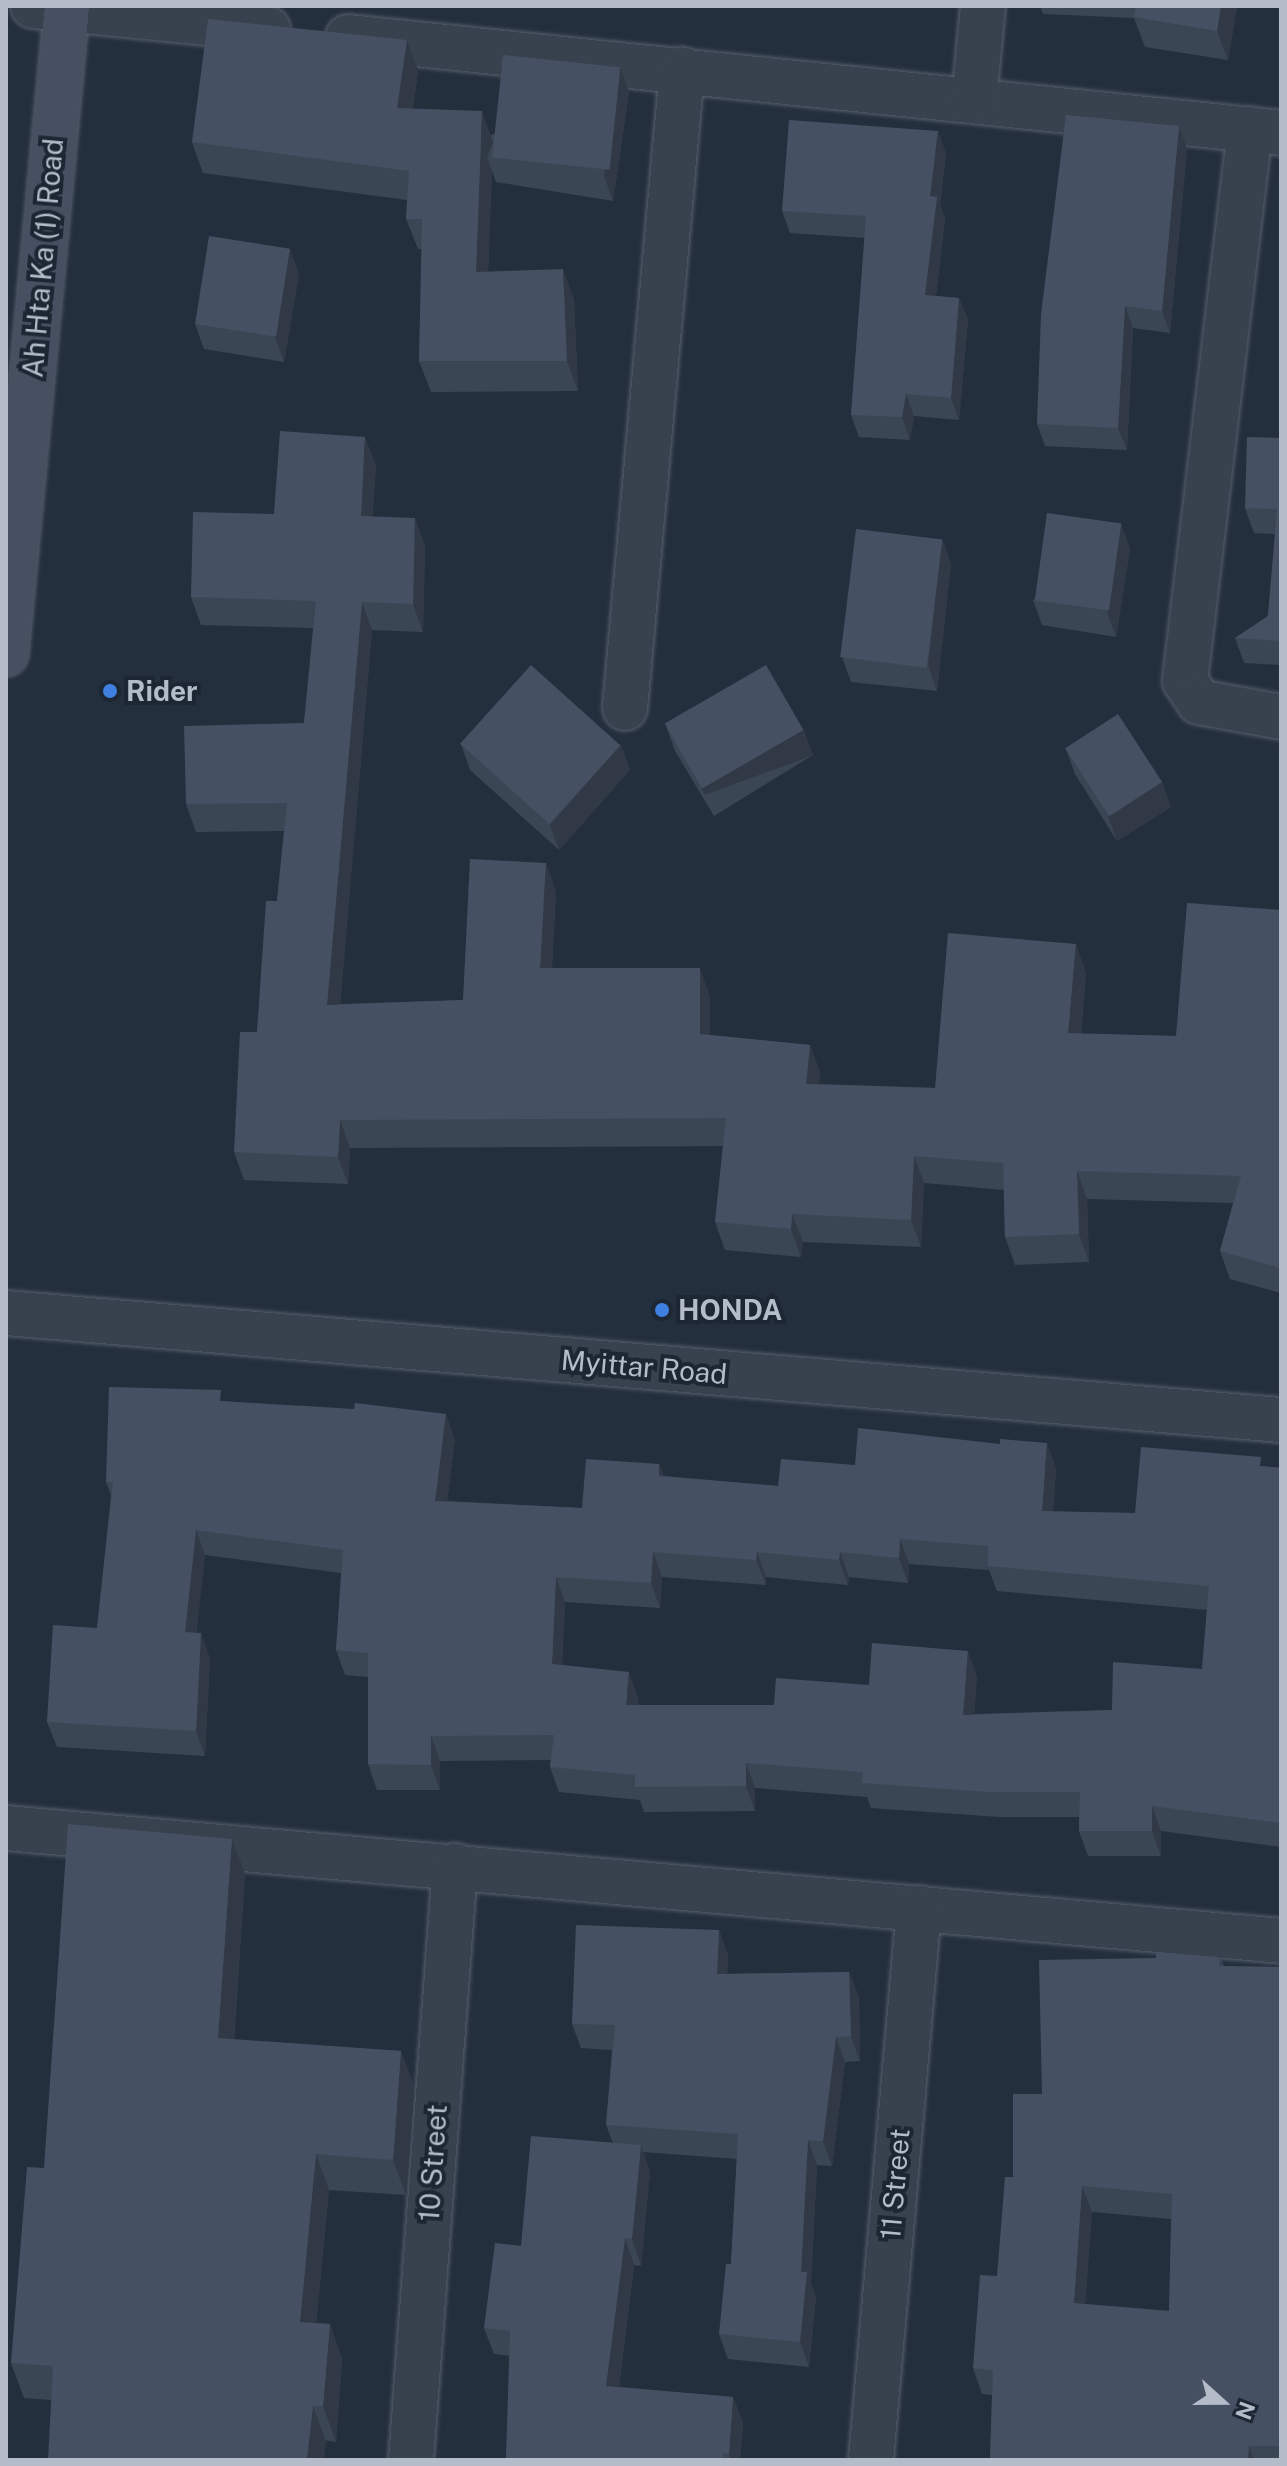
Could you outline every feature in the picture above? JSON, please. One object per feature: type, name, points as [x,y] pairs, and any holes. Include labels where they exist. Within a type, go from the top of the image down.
[{"type":"street","points":[[974,101],[983,6]]},
{"type":"street","points":[[55,7],[1265,131],[1185,681],[1199,702],[1281,717]]},
{"type":"street","name":"Ah Hta Ka (1) Road","points":[[6,654],[55,7]]},
{"type":"street","points":[[625,708],[682,70]]},
{"type":"street","name":"Myittar Road","points":[[6,1313],[1281,1420]]},
{"type":"street","points":[[6,1828],[1281,1941]]},
{"type":"street","name":"10 Street","points":[[411,2460],[455,1866]]},
{"type":"street","name":"11 Street","points":[[871,2460],[919,1908]]},
{"type":"building","points":[[1136,6],[1221,6],[1217,31],[1134,17]]},
{"type":"building","points":[[208,19],[407,40],[397,108],[482,111],[476,272],[563,269],[567,361],[419,361],[422,219],[406,219],[409,171],[192,142]]},
{"type":"building","points":[[503,55],[620,67],[610,170],[492,157]]},
{"type":"building","points":[[1066,115],[1179,126],[1162,311],[1125,306],[1118,428],[1037,424],[1041,314]]},
{"type":"building","points":[[789,120],[938,131],[930,196],[937,197],[925,295],[959,298],[951,398],[906,394],[902,417],[851,415],[866,216],[782,211]]},
{"type":"building","points":[[209,236],[290,249],[276,337],[195,324]]},
{"type":"building","points":[[280,431],[365,437],[361,516],[415,518],[413,604],[362,602],[327,1005],[463,1000],[470,859],[546,863],[540,968],[700,968],[700,1034],[810,1045],[806,1084],[935,1088],[948,933],[1076,944],[1068,1033],[1176,1036],[1187,903],[1281,910],[1281,1268],[1220,1251],[1241,1176],[1077,1171],[1079,1234],[1005,1237],[1003,1163],[914,1156],[911,1220],[792,1214],[791,1229],[715,1222],[726,1118],[340,1120],[338,1157],[234,1152],[240,1032],[257,1032],[266,901],[277,901],[287,803],[186,804],[184,726],[304,723],[316,601],[191,597],[193,512],[274,514]]},
{"type":"building","points":[[1247,437],[1281,438],[1281,641],[1235,638],[1268,616],[1277,509],[1245,508]]},
{"type":"building","points":[[1047,513],[1121,523],[1109,611],[1035,600]]},
{"type":"building","points":[[856,529],[942,540],[927,668],[840,657]]},
{"type":"building","points":[[531,665],[620,745],[549,824],[460,744]]},
{"type":"building","points":[[766,665],[804,730],[702,788],[665,724]]},
{"type":"building","points":[[1118,714],[1162,782],[1109,816],[1065,748]]},
{"type":"building","points":[[109,1387],[221,1390],[220,1401],[354,1409],[355,1403],[446,1414],[435,1501],[582,1508],[586,1459],[659,1464],[659,1476],[778,1486],[781,1459],[855,1465],[858,1428],[1000,1444],[1000,1439],[1047,1443],[1042,1511],[1135,1513],[1141,1447],[1261,1457],[1260,1466],[1281,1468],[1281,1823],[1152,1806],[1152,1831],[1079,1831],[1080,1792],[990,1792],[862,1783],[863,1772],[746,1763],[746,1786],[635,1787],[635,1775],[550,1767],[554,1735],[431,1736],[431,1765],[368,1764],[368,1653],[336,1650],[343,1550],[196,1530],[185,1632],[201,1633],[196,1731],[47,1722],[53,1625],[97,1628],[113,1482],[106,1482]],"holes":[[[900,1539],[988,1546],[988,1566],[1209,1586],[1202,1669],[1113,1662],[1112,1710],[963,1715],[968,1651],[872,1643],[869,1685],[776,1678],[774,1705],[626,1705],[629,1672],[552,1664],[556,1577],[651,1583],[653,1552],[756,1560],[757,1552],[839,1560],[840,1552],[899,1558]]]},
{"type":"building","points":[[68,1824],[232,1839],[218,2038],[401,2051],[393,2160],[316,2154],[300,2322],[330,2324],[323,2406],[313,2406],[307,2460],[48,2460],[53,2366],[11,2363],[27,2167],[44,2168]]},
{"type":"building","points":[[576,1925],[719,1930],[717,1974],[849,1972],[851,2036],[836,2037],[823,2141],[808,2140],[801,2272],[807,2272],[800,2342],[719,2334],[726,2264],[731,2264],[738,2134],[606,2125],[615,2025],[572,2024]]},
{"type":"building","points":[[1156,1952],[1220,1957],[1219,1966],[1281,1967],[1281,2446],[1249,2446],[1248,2460],[990,2460],[993,2370],[973,2368],[980,2275],[997,2276],[1005,2177],[1013,2177],[1013,2094],[1042,2094],[1039,1960],[1156,1958]],"holes":[[[1082,2186],[1172,2194],[1169,2311],[1074,2303]]]},
{"type":"building","points":[[531,2136],[641,2145],[632,2239],[625,2238],[606,2386],[733,2397],[729,2454],[723,2453],[723,2460],[506,2460],[510,2331],[484,2328],[495,2243],[521,2246]]},
{"type":"place","name":"Rider","points":[[110,691]]},
{"type":"place","name":"HONDA","points":[[662,1310]]}]
